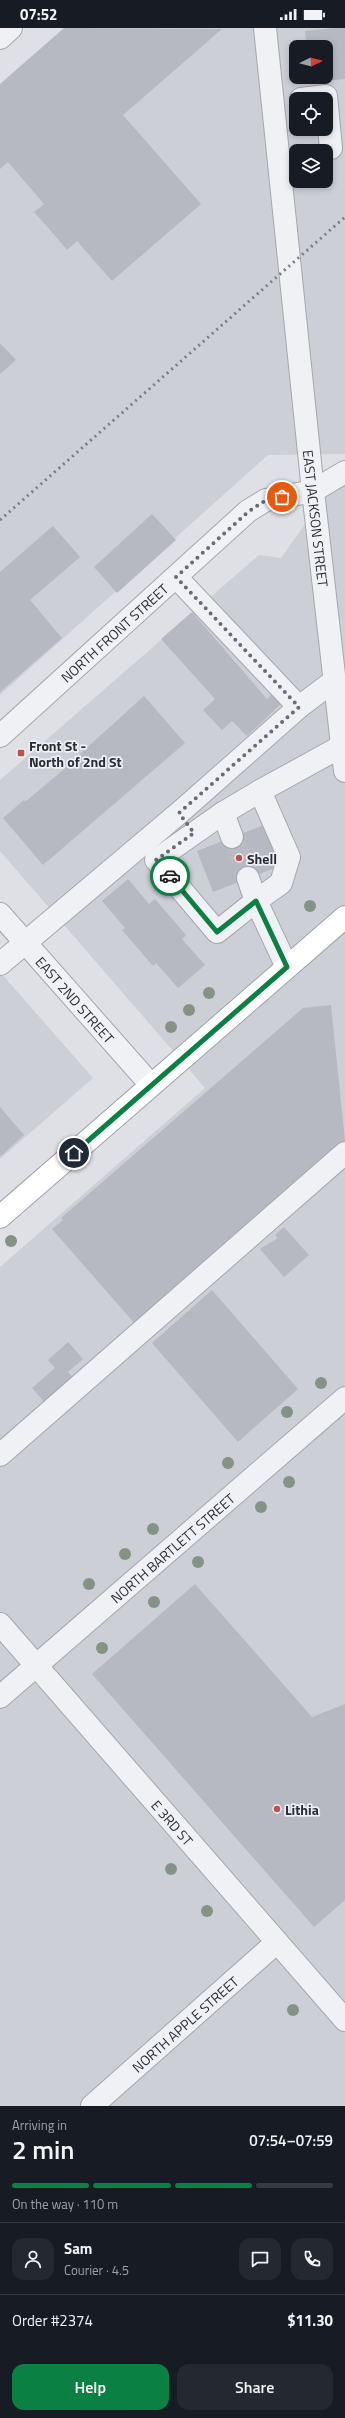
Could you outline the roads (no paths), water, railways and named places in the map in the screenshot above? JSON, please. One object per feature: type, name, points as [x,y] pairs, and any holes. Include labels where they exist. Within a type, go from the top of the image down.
[{"type":"main road","points":[[0,1217],[345,917]]},
{"type":"street","points":[[0,38],[11,28]]},
{"type":"street","name":"EAST JACKSON STREET","points":[[265,28],[291,264],[313,491],[338,654],[335,680],[345,771]]},
{"type":"street","points":[[274,103],[289,101]]},
{"type":"street","name":"NORTH FRONT STREET","points":[[0,736],[248,512],[266,500],[313,491],[345,472]]},
{"type":"street","points":[[176,577],[299,707]]},
{"type":"street","points":[[0,964],[179,813],[299,707],[335,680]]},
{"type":"street","points":[[260,791],[289,857],[281,883],[217,932],[156,860],[222,813],[260,791],[342,746]]},
{"type":"street","points":[[179,813],[194,833]]},
{"type":"street","points":[[222,813],[232,837]]},
{"type":"street","points":[[248,878],[256,901],[287,967]]},
{"type":"street","name":"EAST 2ND STREET","points":[[0,914],[151,1085]]},
{"type":"street","points":[[0,1455],[345,1153]]},
{"type":"street","name":"NORTH BARTLETT STREET","points":[[0,1697],[345,1398]]},
{"type":"street","name":"E 3RD ST","points":[[0,1624],[345,2020]]},
{"type":"street","name":"NORTH APPLE STREET","points":[[92,2106],[277,1942]]},
{"type":"tunnel","points":[[232,837],[248,878]]},
{"type":"railway","points":[[0,520],[345,217]]},
{"type":"place","name":"Front St - North of 2nd St","points":[[21,753]]},
{"type":"place","name":"Shell","points":[[239,858]]},
{"type":"place","name":"Lithia","points":[[277,1809]]}]
